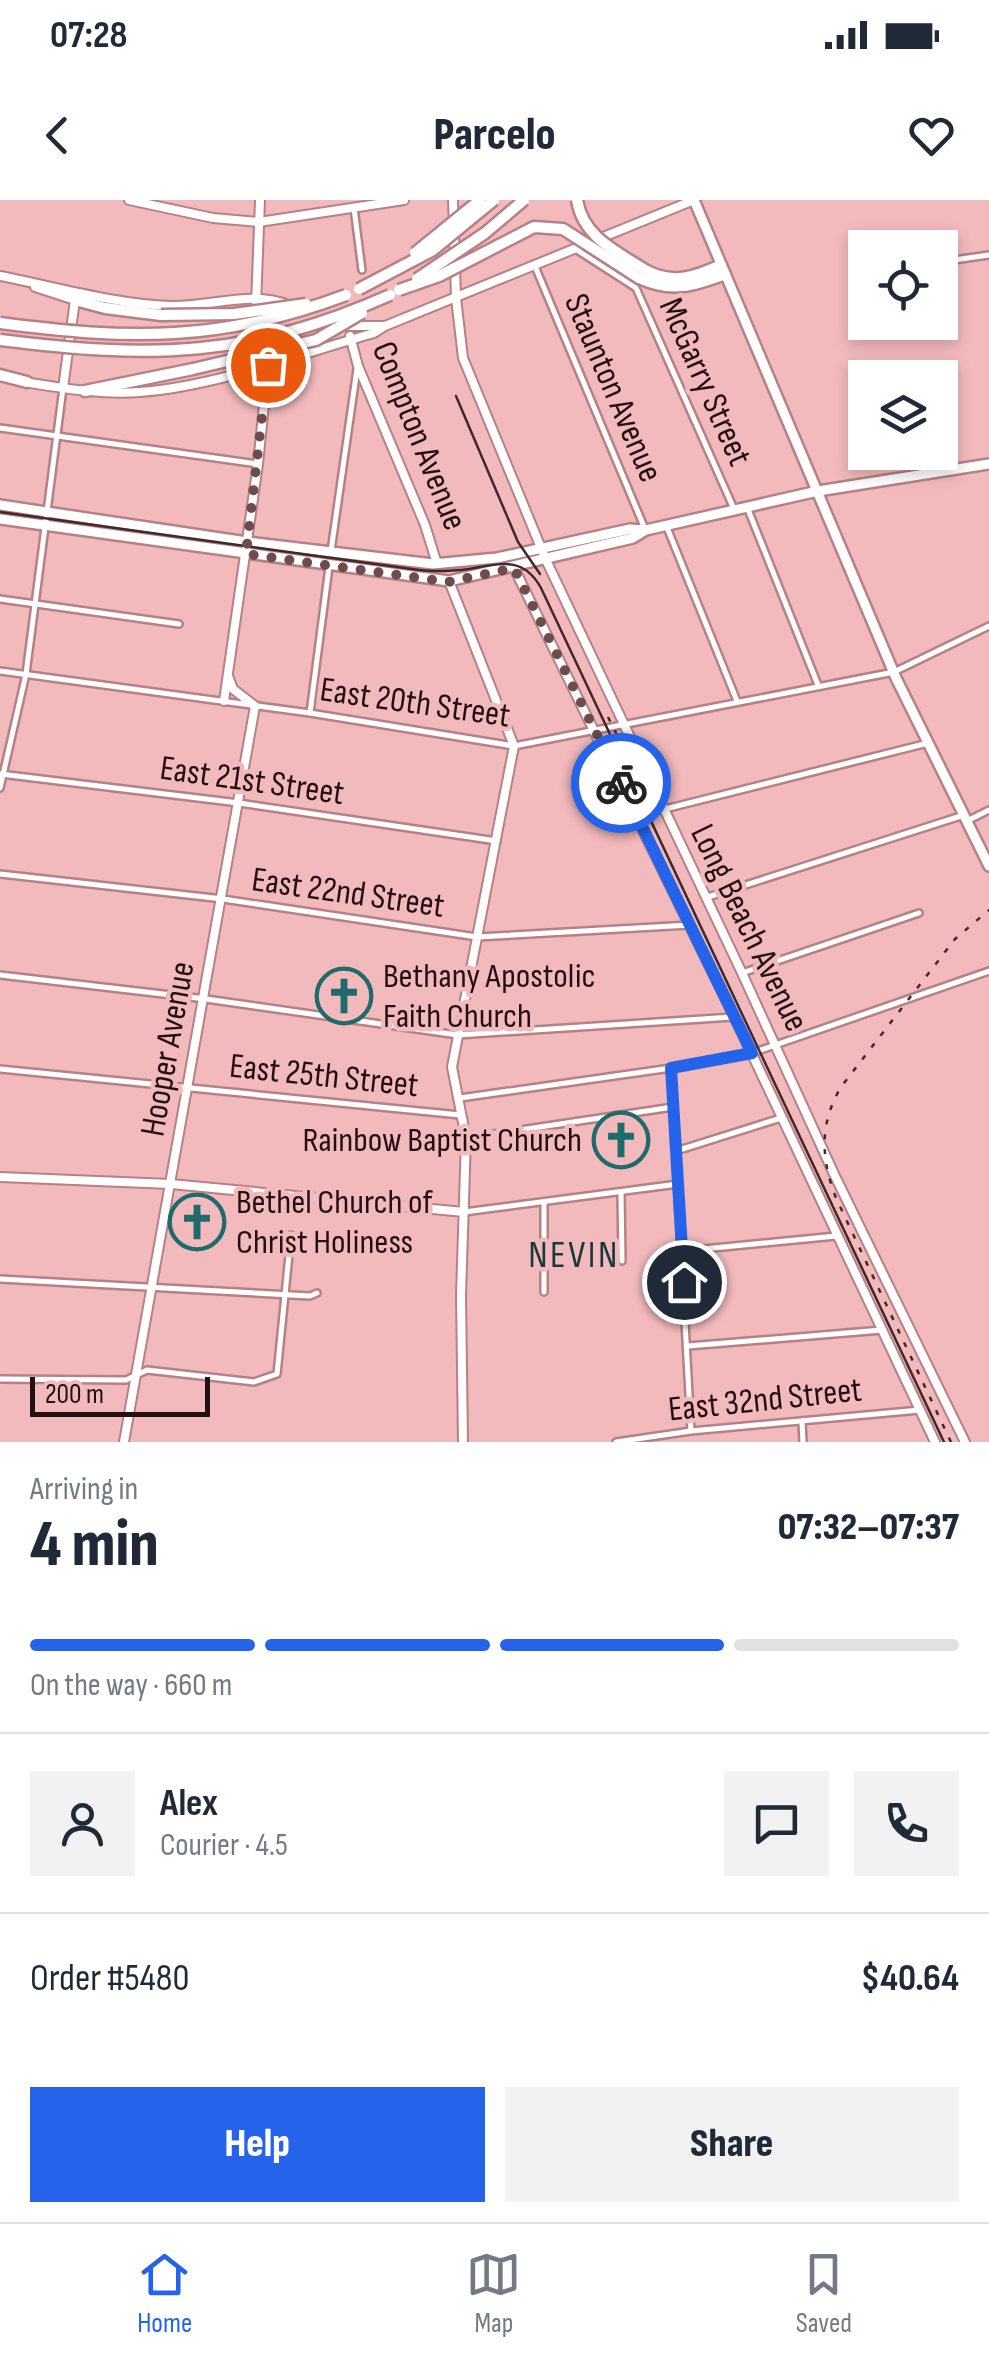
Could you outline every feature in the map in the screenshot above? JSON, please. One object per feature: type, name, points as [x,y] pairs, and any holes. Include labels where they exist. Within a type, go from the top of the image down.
[{"type":"highway","points":[[359,290],[432,242],[480,200]]},
{"type":"highway","points":[[0,323],[100,335],[184,334],[265,322],[359,290],[433,250],[494,200]]},
{"type":"highway","points":[[84,390],[316,340],[485,234],[524,200]]},
{"type":"highway","points":[[577,200],[582,218],[596,237],[642,274]]},
{"type":"highway","points":[[0,340],[102,352],[229,346],[299,330],[439,276],[534,227],[563,229],[642,274],[680,280],[723,269]]},
{"type":"highway","points":[[75,300],[161,315],[234,314],[346,295]]},
{"type":"highway","points":[[0,377],[27,382]]},
{"type":"main road","points":[[694,200],[894,672],[989,866]]},
{"type":"main road","points":[[0,519],[448,582],[516,572],[546,560],[633,538],[646,530],[734,509],[989,464]]},
{"type":"main road","points":[[0,505],[247,542],[438,564],[527,551],[630,529],[646,530]]},
{"type":"main road","points":[[516,572],[515,559],[527,551]]},
{"type":"street","points":[[129,200],[213,218],[259,222],[404,200]]},
{"type":"street","points":[[224,702],[268,365],[255,300],[260,200]]},
{"type":"street","name":"Long Beach Avenue","points":[[453,200],[456,298],[463,358],[541,548],[964,1442]]},
{"type":"street","points":[[27,382],[136,392],[163,390],[268,365],[350,340],[694,200]]},
{"type":"street","points":[[354,208],[362,270]]},
{"type":"street","name":"McGarry Street","points":[[575,248],[636,288],[734,509]]},
{"type":"street","points":[[958,259],[989,255]]},
{"type":"street","name":"Staunton Avenue","points":[[534,264],[646,530]]},
{"type":"street","points":[[4,276],[161,305],[282,302],[333,325],[386,326]]},
{"type":"street","points":[[0,788],[26,674],[75,300],[4,276]]},
{"type":"street","name":"Compton Avenue","points":[[350,328],[358,366],[438,564]]},
{"type":"street","points":[[331,552],[358,366]]},
{"type":"street","points":[[0,428],[258,464]]},
{"type":"street","name":"McGarry Street","points":[[747,507],[818,685]]},
{"type":"street","name":"Staunton Avenue","points":[[666,525],[737,701]]},
{"type":"street","points":[[310,713],[329,567]]},
{"type":"street","name":"Long Beach Avenue","points":[[516,572],[752,1053],[936,1442]]},
{"type":"street","name":"Compton Avenue","points":[[448,582],[514,746]]},
{"type":"street","points":[[0,599],[179,624]]},
{"type":"street","name":"East 20th Street","points":[[0,670],[514,746],[894,672],[989,626]]},
{"type":"street","points":[[228,676],[233,688],[256,706]]},
{"type":"street","name":"Hooper Avenue","points":[[124,1442],[256,706]]},
{"type":"street","points":[[662,809],[928,744]]},
{"type":"street","points":[[463,1442],[466,1138],[452,1067],[514,746]]},
{"type":"street","name":"East 21st Street","points":[[1,774],[239,803],[497,841]]},
{"type":"street","points":[[705,898],[989,810]]},
{"type":"street","name":"East 22nd Street","points":[[0,874],[222,899],[478,937],[690,925]]},
{"type":"street","points":[[742,973],[919,913]]},
{"type":"street","points":[[460,1098],[752,1053],[989,971]]},
{"type":"street","points":[[0,975],[458,1034],[734,1016]]},
{"type":"street","points":[[671,1068],[691,1431]]},
{"type":"street","name":"East 25th Street","points":[[0,1070],[464,1115]]},
{"type":"street","points":[[466,1138],[673,1107]]},
{"type":"street","points":[[676,1151],[781,1118]]},
{"type":"street","points":[[0,1177],[171,1184],[464,1212],[678,1184]]},
{"type":"street","points":[[621,1192],[622,1260]]},
{"type":"street","points":[[544,1204],[544,1292]]},
{"type":"street","points":[[0,1379],[126,1380],[148,1370],[254,1382],[277,1374],[292,1234]]},
{"type":"street","points":[[682,1250],[836,1236]]},
{"type":"street","points":[[0,1279],[317,1294]]},
{"type":"street","points":[[688,1346],[882,1330]]},
{"type":"street","name":"East 32nd Street","points":[[616,1442],[691,1431],[920,1410]]},
{"type":"street","points":[[802,1421],[804,1442]]},
{"type":"tram line","points":[[456,396],[518,542],[540,574]]},
{"type":"tram line","points":[[0,512],[419,570],[450,571],[500,564],[526,570],[541,588],[944,1442]]},
{"type":"railway","points":[[608,717],[618,737]]},
{"type":"railway","points":[[951,1442],[836,1198],[827,1169],[825,1142],[829,1114],[841,1087],[955,939],[989,910]]},
{"type":"way so far","points":[[268,365],[246,554],[448,582],[514,568],[621,783]]},
{"type":"place","name":"Bethany Apostolic Faith Church","points":[[344,996]]},
{"type":"place","name":"Rainbow Baptist Church","points":[[621,1140]]},
{"type":"place","name":"Bethel Church of Christ Holiness","points":[[197,1222]]},
{"type":"district","name":"NEVIN","points":[[574,1255]]},
{"type":"route","points":[[621,783],[752,1053],[671,1068],[684,1282]]}]
